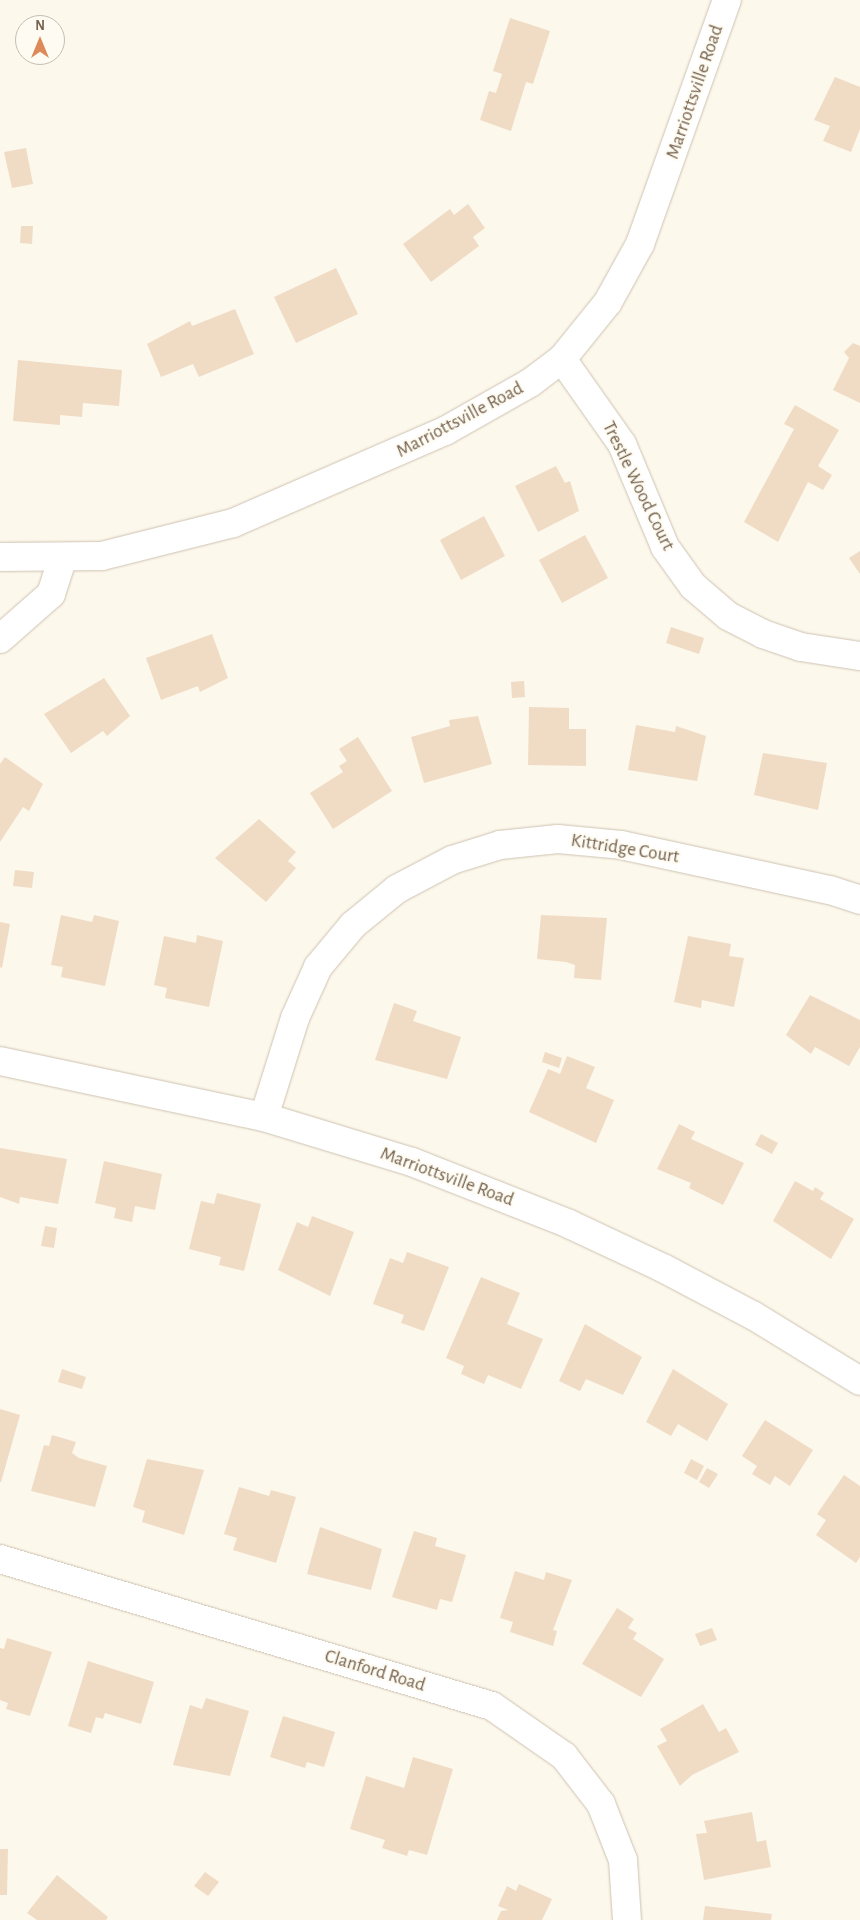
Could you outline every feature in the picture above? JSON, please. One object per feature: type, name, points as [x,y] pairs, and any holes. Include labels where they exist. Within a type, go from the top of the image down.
[{"type":"street","name":"Marriottsville Road","points":[[0,557],[62,560],[139,550],[273,508],[445,431],[530,383],[562,359],[608,302],[640,244],[727,0]]},
{"type":"street","name":"Trestle Wood Court","points":[[562,359],[622,444],[665,547],[694,586],[728,616],[762,634],[800,647],[860,656]]},
{"type":"street","points":[[0,639],[51,594],[62,560]]},
{"type":"street","name":"Kittridge Court","points":[[264,1118],[295,1018],[318,967],[353,925],[397,889],[452,860],[500,845],[558,839],[621,845],[830,890],[860,900]]},
{"type":"street","name":"Marriottsville Road","points":[[0,1061],[264,1118],[412,1162],[569,1224],[754,1316],[860,1381]]},
{"type":"street","name":"Clanford Road","points":[[0,1559],[492,1706],[564,1756],[601,1804],[623,1860],[627,1920]]},
{"type":"building","points":[[510,18],[550,31],[533,84],[526,82],[511,131],[480,120],[489,91],[496,93],[502,74],[493,71]]},
{"type":"building","points":[[835,77],[860,87],[860,129],[851,152],[823,141],[830,126],[814,120]]},
{"type":"building","points":[[26,148],[33,184],[12,188],[4,152]]},
{"type":"building","points":[[468,204],[485,228],[473,237],[479,246],[431,282],[403,244],[450,209],[454,215]]},
{"type":"building","points":[[21,226],[33,226],[32,244],[20,243]]},
{"type":"building","points":[[336,268],[358,314],[296,343],[274,297]]},
{"type":"building","points":[[235,309],[254,354],[199,377],[193,364],[161,377],[147,344],[190,321],[192,326]]},
{"type":"building","points":[[853,343],[860,346],[860,403],[833,390],[849,358],[844,352]]},
{"type":"building","points":[[18,360],[122,370],[119,406],[83,403],[82,417],[60,415],[60,425],[13,421]]},
{"type":"building","points":[[795,405],[839,430],[818,466],[832,475],[823,490],[808,482],[778,542],[744,522],[794,429],[784,424]]},
{"type":"building","points":[[556,466],[565,483],[570,481],[579,511],[538,532],[515,486]]},
{"type":"building","points":[[484,516],[505,556],[461,580],[440,540]]},
{"type":"building","points":[[585,535],[608,578],[562,603],[539,560]]},
{"type":"building","points":[[860,551],[860,574],[849,558]]},
{"type":"building","points":[[671,627],[704,638],[699,654],[666,643]]},
{"type":"building","points":[[212,634],[228,678],[200,692],[198,686],[161,700],[146,658]]},
{"type":"building","points":[[104,678],[130,716],[107,736],[103,731],[71,753],[44,714]]},
{"type":"building","points":[[524,681],[525,697],[512,698],[511,682]]},
{"type":"building","points":[[529,707],[569,708],[569,729],[586,729],[586,766],[528,765]]},
{"type":"building","points":[[478,716],[492,764],[424,783],[411,737],[450,726],[449,720]]},
{"type":"building","points":[[636,725],[675,732],[676,726],[706,736],[697,781],[628,770]]},
{"type":"building","points":[[358,737],[392,791],[333,829],[310,793],[343,772],[339,766],[347,761],[339,749]]},
{"type":"building","points":[[763,753],[827,763],[818,810],[754,795]]},
{"type":"building","points":[[5,757],[43,784],[29,811],[23,807],[0,842],[0,764]]},
{"type":"building","points":[[259,819],[296,852],[288,861],[296,868],[266,902],[215,858]]},
{"type":"building","points":[[15,870],[34,872],[32,888],[13,886]]},
{"type":"building","points":[[61,915],[92,922],[94,915],[119,921],[105,986],[61,977],[63,967],[51,965]]},
{"type":"building","points":[[541,915],[607,918],[601,980],[574,978],[575,965],[566,962],[537,959]]},
{"type":"building","points":[[0,922],[10,924],[2,968],[0,967]]},
{"type":"building","points":[[197,935],[223,941],[209,1007],[165,998],[167,988],[154,985],[164,936],[196,943]]},
{"type":"building","points":[[688,936],[731,944],[729,956],[744,958],[734,1007],[702,1000],[701,1008],[674,1002]]},
{"type":"building","points":[[810,995],[860,1020],[860,1047],[849,1066],[815,1047],[811,1054],[786,1035]]},
{"type":"building","points":[[394,1003],[417,1011],[413,1021],[461,1037],[447,1079],[375,1060]]},
{"type":"building","points":[[545,1052],[562,1058],[559,1068],[542,1062]]},
{"type":"building","points":[[567,1056],[595,1067],[586,1088],[614,1100],[596,1143],[529,1112],[548,1069],[560,1074]]},
{"type":"building","points":[[679,1124],[695,1132],[691,1139],[744,1163],[723,1205],[689,1188],[691,1183],[657,1169]]},
{"type":"building","points":[[761,1134],[778,1143],[772,1154],[755,1145]]},
{"type":"building","points":[[0,1148],[67,1159],[58,1204],[20,1197],[19,1204],[0,1197]]},
{"type":"building","points":[[104,1161],[162,1174],[155,1210],[135,1206],[132,1222],[114,1218],[116,1208],[95,1203]]},
{"type":"building","points":[[795,1181],[813,1191],[815,1187],[824,1193],[820,1199],[854,1219],[831,1259],[773,1221]]},
{"type":"building","points":[[217,1193],[261,1204],[244,1271],[219,1265],[221,1257],[189,1249],[201,1201],[214,1204]]},
{"type":"building","points":[[312,1216],[354,1232],[330,1296],[278,1270],[297,1222],[308,1227]]},
{"type":"building","points":[[45,1226],[57,1228],[54,1248],[41,1246]]},
{"type":"building","points":[[407,1252],[449,1267],[424,1331],[401,1323],[404,1315],[373,1304],[390,1258],[403,1263]]},
{"type":"building","points":[[481,1277],[520,1293],[507,1324],[543,1339],[521,1389],[488,1375],[484,1384],[461,1374],[464,1366],[446,1358]]},
{"type":"building","points":[[585,1324],[642,1357],[623,1395],[586,1379],[580,1391],[559,1381]]},
{"type":"building","points":[[62,1369],[86,1377],[82,1389],[58,1382]]},
{"type":"building","points":[[673,1369],[728,1404],[707,1441],[678,1424],[671,1436],[646,1422]]},
{"type":"building","points":[[0,1409],[20,1415],[1,1482],[0,1482]]},
{"type":"building","points":[[765,1420],[813,1450],[790,1486],[775,1476],[770,1485],[752,1474],[757,1466],[742,1456]]},
{"type":"building","points":[[52,1435],[76,1442],[72,1453],[79,1458],[107,1466],[95,1507],[31,1491],[44,1445],[49,1446]]},
{"type":"building","points":[[147,1459],[204,1470],[184,1535],[142,1522],[145,1511],[133,1507]]},
{"type":"building","points":[[691,1459],[704,1466],[697,1480],[684,1473]]},
{"type":"building","points":[[707,1468],[718,1474],[709,1488],[699,1482]]},
{"type":"building","points":[[844,1475],[860,1486],[860,1557],[856,1563],[816,1535],[826,1520],[817,1514]]},
{"type":"building","points":[[239,1487],[269,1496],[271,1490],[296,1497],[276,1563],[233,1550],[237,1538],[224,1534]]},
{"type":"building","points":[[320,1527],[382,1549],[371,1590],[307,1574]]},
{"type":"building","points":[[414,1531],[437,1538],[435,1546],[466,1555],[452,1602],[440,1599],[437,1610],[392,1597]]},
{"type":"building","points":[[515,1571],[544,1580],[546,1572],[572,1580],[553,1630],[557,1631],[553,1646],[510,1632],[513,1622],[500,1618]]},
{"type":"building","points":[[617,1608],[634,1619],[628,1628],[637,1633],[633,1639],[664,1659],[641,1697],[582,1664]]},
{"type":"building","points":[[712,1628],[717,1640],[700,1646],[695,1634]]},
{"type":"building","points":[[7,1638],[52,1652],[30,1716],[6,1709],[8,1703],[0,1700],[0,1648],[4,1649]]},
{"type":"building","points":[[88,1661],[154,1682],[141,1724],[105,1713],[103,1719],[96,1717],[91,1733],[68,1726]]},
{"type":"building","points":[[206,1698],[249,1711],[230,1776],[173,1765],[190,1705],[202,1709]]},
{"type":"building","points":[[703,1704],[719,1732],[726,1728],[739,1752],[692,1775],[680,1786],[657,1746],[667,1741],[660,1729]]},
{"type":"building","points":[[283,1716],[335,1732],[324,1767],[307,1762],[305,1768],[270,1757]]},
{"type":"building","points":[[413,1757],[453,1769],[427,1855],[409,1850],[407,1856],[382,1848],[385,1840],[350,1829],[366,1776],[404,1788]]},
{"type":"building","points":[[752,1812],[757,1842],[766,1840],[771,1867],[704,1880],[696,1834],[707,1833],[704,1821]]},
{"type":"building","points":[[0,1849],[8,1849],[7,1895],[0,1895]]},
{"type":"building","points":[[205,1872],[219,1882],[208,1896],[194,1886]]},
{"type":"building","points":[[57,1875],[108,1917],[106,1920],[37,1920],[27,1913]]},
{"type":"building","points":[[519,1884],[552,1899],[542,1920],[497,1920],[501,1911],[508,1910],[498,1906],[507,1886],[516,1891]]},
{"type":"building","points":[[705,1906],[772,1914],[771,1920],[703,1920]]}]
